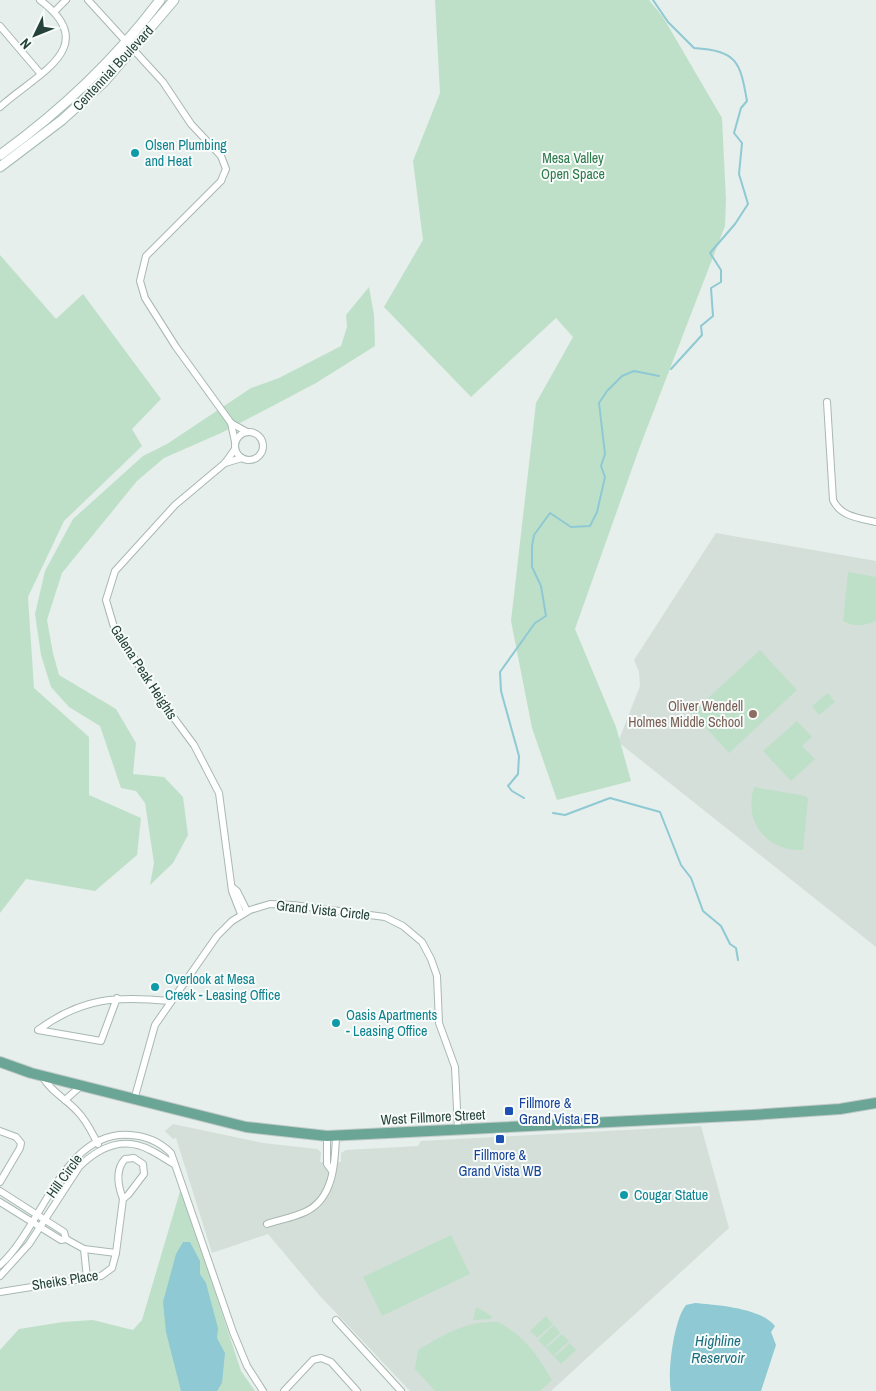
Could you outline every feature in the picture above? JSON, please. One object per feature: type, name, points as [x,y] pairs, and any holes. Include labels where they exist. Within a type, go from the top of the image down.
[{"type":"main road","name":"Centennial Boulevard","points":[[0,155],[76,95],[131,45],[160,0]]},
{"type":"main road","name":"Centennial Boulevard","points":[[0,167],[76,108],[131,45],[174,0]]},
{"type":"main road","name":"West Fillmore Street","points":[[0,1062],[42,1076],[246,1127],[332,1136],[752,1115],[840,1109],[876,1103]]},
{"type":"street","points":[[0,107],[60,55],[67,40],[64,24],[40,0]]},
{"type":"street","points":[[54,12],[66,0]]},
{"type":"street","points":[[88,0],[163,82],[191,124],[221,156],[226,169],[221,181],[146,256],[140,281],[145,298],[176,347],[231,423],[259,437],[262,442],[262,450],[255,458],[242,458],[225,464]]},
{"type":"street","points":[[0,26],[40,74]]},
{"type":"street","points":[[827,402],[833,500],[838,509],[846,515],[876,522]]},
{"type":"street","points":[[231,423],[235,445],[242,458]]},
{"type":"street","points":[[225,464],[239,436],[247,432]]},
{"type":"street","name":"Galena Peak Heights","points":[[225,464],[175,504],[115,571],[106,600],[108,614],[117,633],[194,745],[219,793],[232,891],[244,913]]},
{"type":"street","name":"Grand Vista Circle","points":[[134,1100],[151,1032],[170,1001],[217,936],[244,913],[260,906],[282,904],[371,915],[394,921],[416,936],[427,950],[437,976],[439,1023],[454,1067],[458,1130]]},
{"type":"street","points":[[117,998],[101,1041],[38,1030],[56,1016],[75,1006],[117,998],[170,1001]]},
{"type":"street","points":[[42,1076],[51,1091],[66,1100],[86,1121],[101,1150]]},
{"type":"street","points":[[66,1100],[81,1086]]},
{"type":"street","points":[[0,1131],[16,1136],[21,1143],[0,1182]]},
{"type":"street","name":"Hill Circle","points":[[0,1265],[15,1248],[76,1157],[96,1142],[122,1135],[146,1138],[172,1153],[174,1164],[233,1332],[247,1366],[263,1391]]},
{"type":"street","points":[[268,1224],[306,1212],[325,1195],[332,1171],[327,1164],[332,1136]]},
{"type":"street","name":"Hill Circle","points":[[0,1276],[14,1263],[79,1167],[101,1150],[114,1144],[136,1144],[150,1149],[174,1164]]},
{"type":"street","name":"Sheiks Place","points":[[0,1292],[87,1278],[108,1272],[115,1262],[123,1199],[120,1192],[119,1169],[125,1159],[134,1158],[143,1164],[144,1174],[123,1199]]},
{"type":"street","name":"Sheiks Place","points":[[0,1192],[64,1232],[66,1239]]},
{"type":"street","name":"Sheiks Place","points":[[0,1202],[61,1240],[66,1239],[84,1249],[116,1253]]},
{"type":"street","points":[[84,1249],[87,1278]]},
{"type":"street","points":[[336,1320],[400,1391]]},
{"type":"street","points":[[284,1391],[313,1360],[321,1358],[331,1362],[357,1391]]},
{"type":"shaded area","name":"Oliver Wendell Holmes Middle School","points":[[716,533],[876,561],[876,947],[618,742],[640,686],[639,672],[634,660]]},
{"type":"shaded area","points":[[173,1124],[263,1143],[317,1149],[321,1152],[320,1162],[341,1162],[341,1153],[346,1150],[418,1146],[421,1141],[701,1126],[729,1228],[551,1391],[410,1391],[320,1296],[268,1234],[212,1253],[176,1138],[173,1139],[165,1131]]},
{"type":"green space","name":"Mesa Valley Open Space","points":[[435,0],[649,0],[663,17],[722,118],[726,200],[725,226],[639,449],[575,629],[616,727],[631,781],[557,800],[532,728],[511,621],[536,403],[573,337],[556,318],[471,397],[384,307],[423,240],[413,161],[440,93]]},
{"type":"green space","points":[[0,255],[56,319],[83,294],[161,399],[132,429],[142,446],[64,521],[28,597],[34,688],[89,737],[89,795],[141,818],[137,855],[95,891],[26,879],[0,913]]},
{"type":"green space","points":[[369,287],[374,315],[375,346],[316,383],[221,433],[164,458],[137,481],[62,573],[47,620],[59,675],[116,709],[136,743],[133,774],[164,777],[183,797],[188,835],[173,863],[150,885],[154,863],[145,803],[136,791],[121,788],[100,726],[69,707],[51,687],[41,655],[35,614],[45,571],[73,519],[143,456],[167,444],[251,388],[279,378],[341,346],[347,327],[346,315]]},
{"type":"green space","points":[[848,572],[876,577],[876,621],[859,625],[843,621]]},
{"type":"green space","points":[[760,650],[797,690],[729,753],[692,713]]},
{"type":"green space","points":[[828,693],[835,702],[819,715],[812,706]]},
{"type":"green space","points":[[797,721],[812,737],[802,746],[815,759],[791,781],[763,751]]},
{"type":"green space","points":[[754,787],[806,796],[808,799],[803,850],[779,846],[761,832],[755,823],[752,812],[751,800]]},
{"type":"green space","points":[[181,1188],[241,1371],[255,1391],[0,1391],[0,1350],[19,1329],[63,1322],[93,1320],[133,1330],[142,1320]]},
{"type":"green space","points":[[451,1235],[470,1274],[382,1316],[363,1277]]},
{"type":"green space","points":[[476,1307],[492,1316],[491,1319],[473,1320]]},
{"type":"green space","points":[[546,1316],[553,1324],[537,1338],[530,1331]]},
{"type":"green space","points":[[498,1322],[530,1346],[546,1370],[552,1380],[540,1391],[435,1391],[415,1369],[418,1350],[437,1339],[476,1323]]},
{"type":"green space","points":[[554,1325],[560,1333],[545,1347],[538,1340]]},
{"type":"green space","points":[[562,1334],[569,1341],[553,1356],[546,1348]]},
{"type":"green space","points":[[570,1343],[576,1350],[561,1364],[554,1357]]},
{"type":"water","points":[[183,1242],[190,1242],[200,1261],[200,1274],[206,1283],[218,1328],[217,1338],[225,1353],[222,1383],[217,1391],[181,1391],[166,1332],[163,1302],[176,1254]]},
{"type":"water","name":"Highline Reservoir","points":[[695,1303],[726,1306],[749,1311],[760,1315],[775,1326],[771,1332],[776,1345],[761,1391],[671,1391],[671,1360],[678,1322],[686,1305]]},
{"type":"waterway","points":[[653,0],[668,22],[694,48],[719,52],[734,61],[742,76],[747,101],[741,108],[734,133],[742,143],[739,174],[748,204],[735,224],[710,253],[721,270],[721,282],[711,288],[713,316],[701,326],[702,335],[671,369]]},
{"type":"waterway","points":[[524,798],[512,791],[508,786],[518,774],[519,756],[501,691],[500,672],[535,623],[546,616],[541,586],[532,567],[534,535],[550,513],[571,527],[590,526],[597,512],[605,477],[601,466],[605,454],[599,403],[607,391],[622,376],[634,371],[659,376]]},
{"type":"waterway","points":[[553,813],[565,815],[610,798],[660,812],[681,865],[691,878],[703,911],[721,926],[730,944],[736,948],[738,960]]},
{"type":"place","name":"Olsen Plumbing and Heat","points":[[135,153]]},
{"type":"place","name":"Oliver Wendell Holmes Middle School","points":[[753,714]]},
{"type":"place","name":"Overlook at Mesa Creek - Leasing Office","points":[[155,987]]},
{"type":"place","name":"Oasis Apartments - Leasing Office","points":[[336,1023]]},
{"type":"place","name":"Fillmore & Grand Vista EB","points":[[509,1111]]},
{"type":"place","name":"Fillmore & Grand Vista WB","points":[[500,1139]]},
{"type":"place","name":"Cougar Statue","points":[[624,1195]]}]
